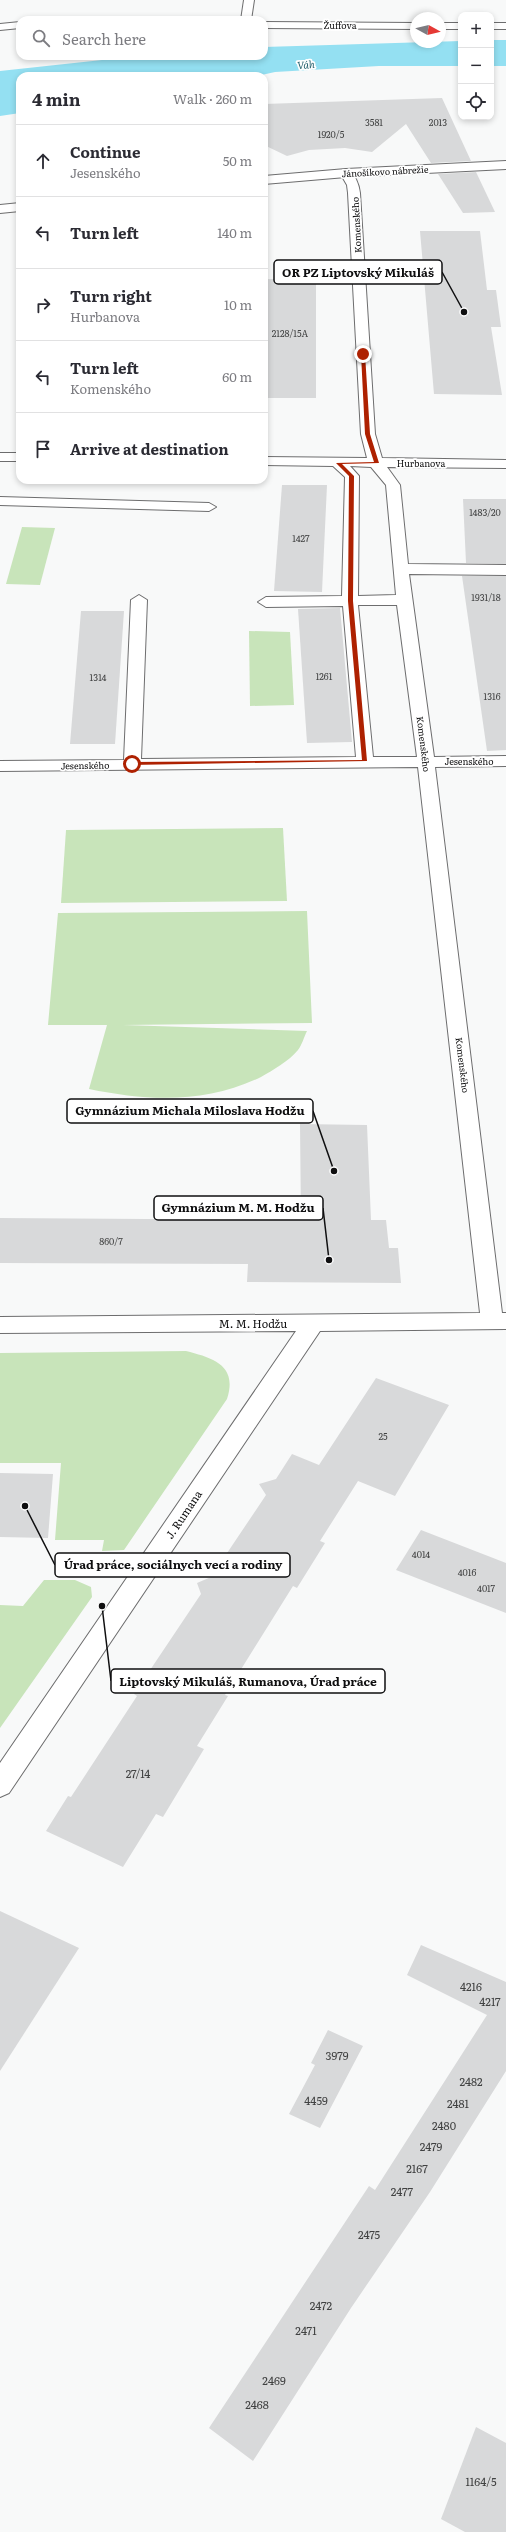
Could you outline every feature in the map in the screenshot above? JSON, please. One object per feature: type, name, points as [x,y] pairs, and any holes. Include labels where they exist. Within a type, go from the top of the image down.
[{"type":"street","points":[[247,16],[249,0]]},
{"type":"street","points":[[0,27],[16,25]]},
{"type":"street","name":"Žuffova","points":[[268,25],[410,26]]},
{"type":"street","points":[[446,26],[458,26]]},
{"type":"street","points":[[494,26],[506,26]]},
{"type":"street","name":"Jánošíkovo nábrežie","points":[[268,180],[346,173],[506,165]]},
{"type":"street","name":"Komenského","points":[[346,173],[353,185],[368,434],[376,463],[393,485],[404,600],[499,1321]]},
{"type":"street","points":[[0,209],[16,207]]},
{"type":"street","points":[[0,457],[16,457]]},
{"type":"street","name":"Hurbanova","points":[[268,461],[506,464]]},
{"type":"street","points":[[338,463],[352,476],[350,601],[365,761]]},
{"type":"street","points":[[0,501],[209,507]]},
{"type":"street","points":[[402,569],[506,570]]},
{"type":"street","points":[[132,764],[140,600]]},
{"type":"street","points":[[266,602],[404,600]]},
{"type":"street","name":"Jesenského","points":[[0,766],[365,761],[506,761]]},
{"type":"street","name":"M. M. Hodžu","points":[[0,1325],[499,1321]]},
{"type":"street","name":"J. Rumana","points":[[0,1785],[313,1323]]},
{"type":"green space","points":[[22,527],[55,528],[40,585],[6,584]]},
{"type":"green space","points":[[249,631],[290,632],[294,705],[250,706]]},
{"type":"green space","points":[[283,828],[287,901],[61,903],[66,830]]},
{"type":"green space","points":[[307,911],[312,1023],[123,1025],[307,1031],[301,1046],[290,1058],[261,1077],[240,1086],[219,1092],[176,1098],[133,1096],[89,1089],[107,1025],[48,1025],[58,913]]},
{"type":"green space","points":[[186,1351],[214,1360],[221,1365],[229,1378],[230,1387],[227,1399],[124,1550],[102,1551],[104,1540],[55,1540],[61,1463],[0,1463],[0,1353]]},
{"type":"green space","points":[[44,1580],[75,1580],[91,1587],[92,1597],[0,1728],[0,1605],[23,1606]]},
{"type":"water","points":[[494,40],[506,40],[506,66],[494,66]]},
{"type":"water","name":"Váh","points":[[446,41],[458,41],[458,66],[379,66],[268,74],[268,72],[16,72],[16,114],[0,116],[0,71],[102,60],[268,60],[268,47],[410,43],[410,48],[446,48]]},
{"type":"building","points":[[442,98],[471,161],[431,163],[406,124],[372,152],[345,148],[309,150],[287,156],[268,147],[268,104]]},
{"type":"building","points":[[476,172],[495,212],[463,213],[438,174]]},
{"type":"building","points":[[420,231],[480,231],[487,290],[496,290],[501,327],[491,327],[502,395],[434,394]]},
{"type":"building","points":[[268,279],[316,280],[316,398],[268,398]]},
{"type":"building","points":[[282,485],[327,485],[322,592],[274,591]]},
{"type":"building","points":[[463,499],[506,499],[506,564],[466,563]]},
{"type":"building","points":[[462,576],[506,576],[506,750],[487,751]]},
{"type":"building","points":[[340,608],[352,742],[307,743],[298,609]]},
{"type":"building","points":[[81,611],[124,611],[115,744],[70,744]]},
{"type":"building","points":[[300,1124],[367,1125],[371,1220],[386,1220],[389,1248],[398,1248],[401,1283],[247,1282],[248,1264],[0,1263],[0,1218],[301,1220]]},
{"type":"building","points":[[376,1378],[449,1405],[395,1496],[358,1481],[320,1541],[325,1543],[297,1588],[293,1586],[225,1695],[228,1696],[197,1746],[204,1749],[163,1817],[156,1814],[123,1867],[46,1831],[68,1796],[71,1797],[137,1696],[134,1694],[201,1594],[197,1583],[211,1577],[266,1495],[259,1484],[276,1479],[292,1454],[319,1465]]},
{"type":"building","points":[[0,1473],[53,1474],[48,1538],[0,1537]]},
{"type":"building","points":[[421,1530],[506,1563],[506,1613],[396,1570]]},
{"type":"building","points":[[0,1911],[79,1948],[0,2071]]},
{"type":"building","points":[[421,1945],[506,1982],[506,2071],[430,2192],[351,2308],[253,2461],[209,2428],[369,2186],[375,2190],[487,2015],[407,1975]]},
{"type":"building","points":[[328,2030],[363,2046],[320,2128],[289,2114],[315,2065],[311,2063]]},
{"type":"building","points":[[476,2427],[506,2443],[506,2532],[465,2532],[441,2519]]},
{"type":"place","name":"OR PZ Liptovský Mikuláš","points":[[464,312]]},
{"type":"place","name":"Gymnázium Michala Miloslava Hodžu","points":[[334,1171]]},
{"type":"place","name":"Gymnázium M. M. Hodžu","points":[[329,1260]]},
{"type":"place","name":"Úrad práce, sociálnych vecí a rodiny","points":[[25,1506]]},
{"type":"place","name":"Liptovský Mikuláš, Rumanova, Úrad práce","points":[[102,1606]]},
{"type":"route","points":[[132,764],[365,761],[350,601],[352,476],[338,463],[376,463],[368,434],[363,354]]}]
